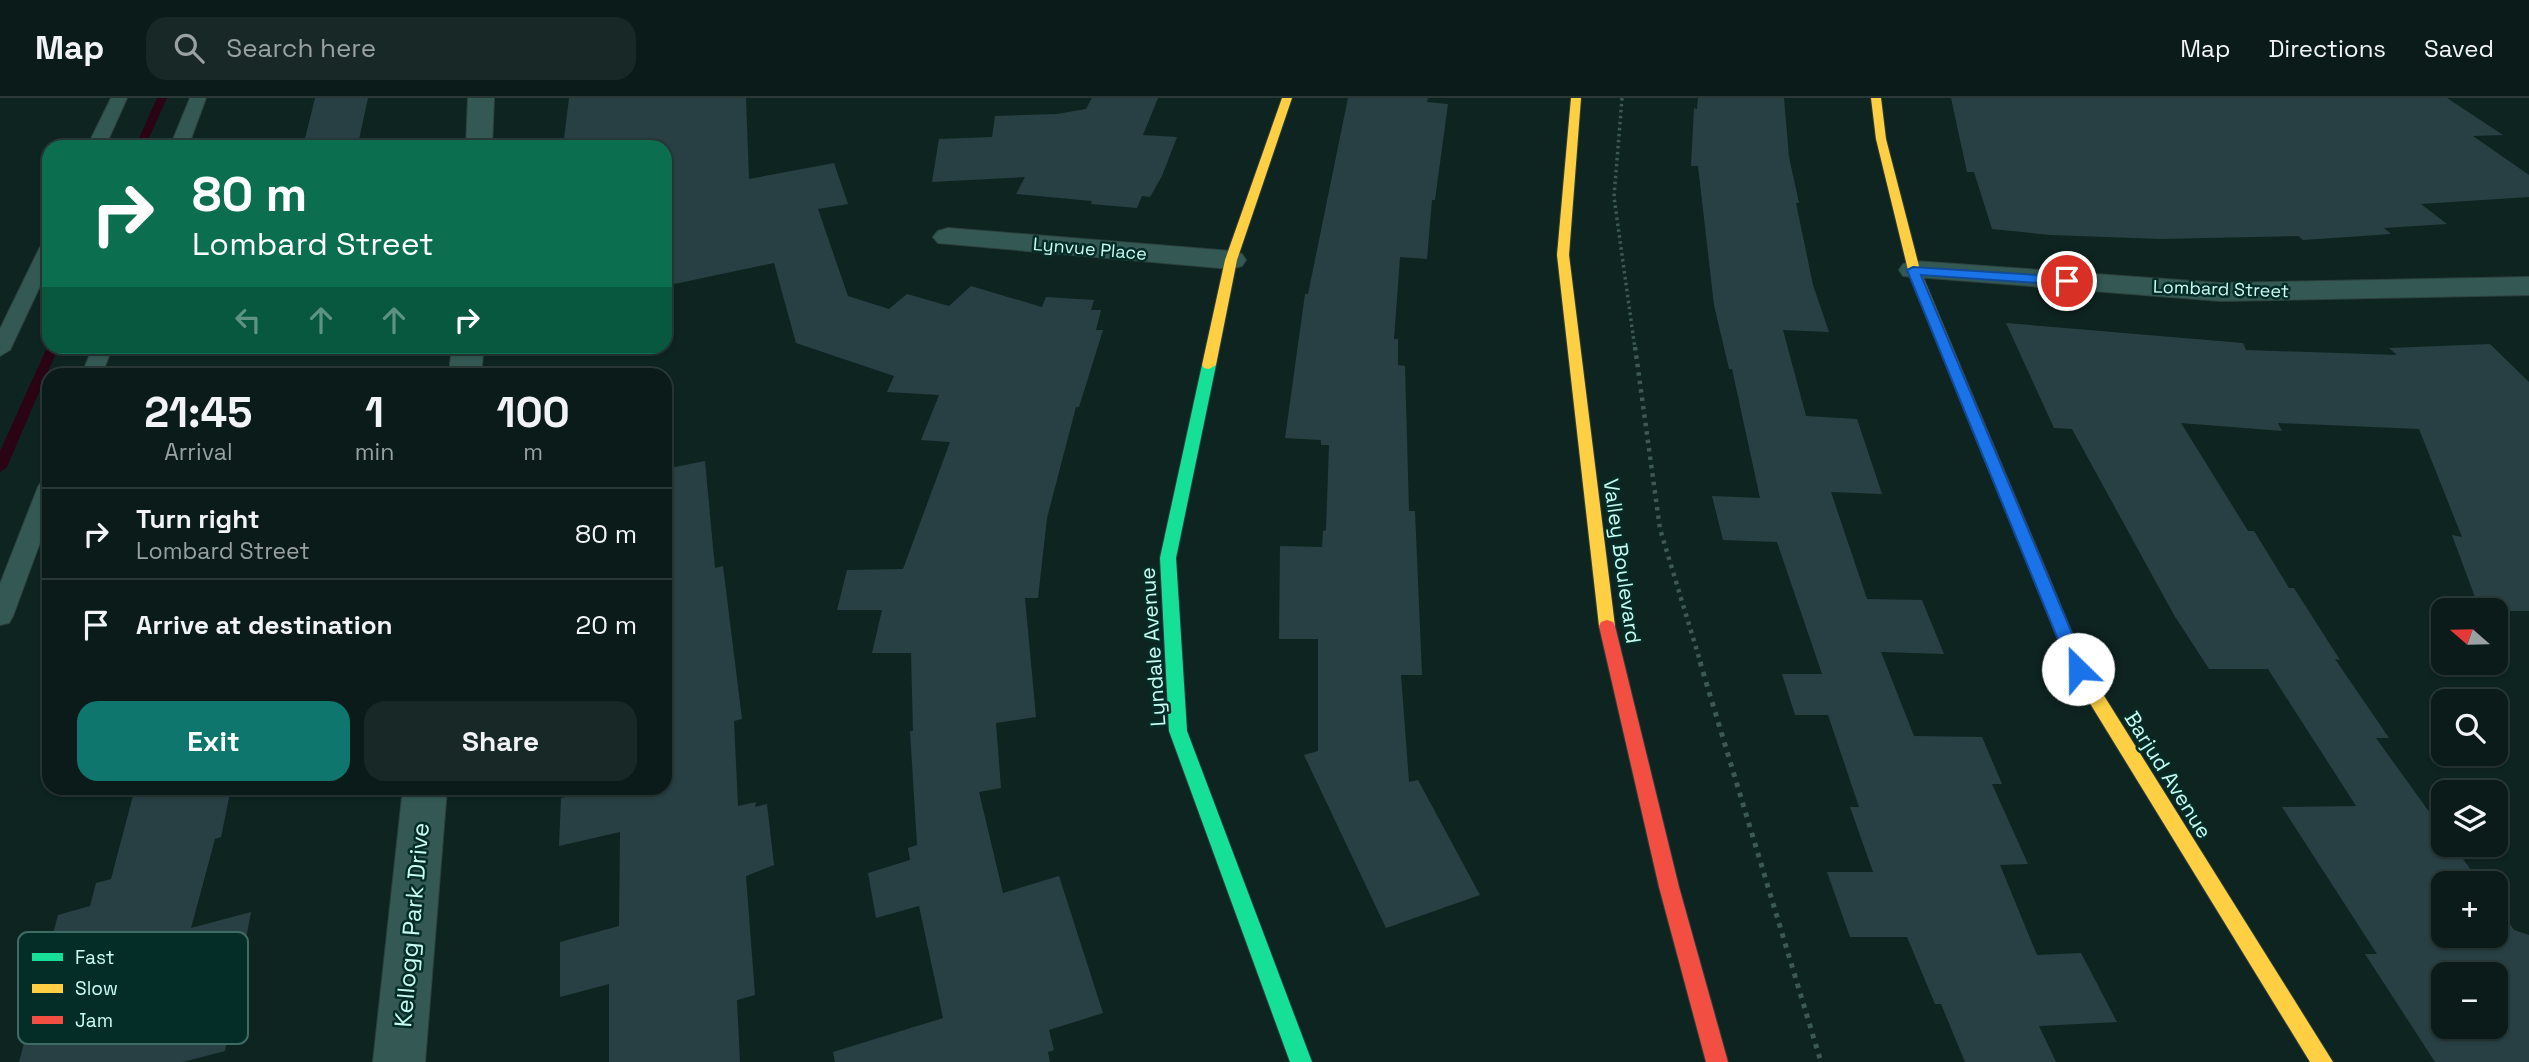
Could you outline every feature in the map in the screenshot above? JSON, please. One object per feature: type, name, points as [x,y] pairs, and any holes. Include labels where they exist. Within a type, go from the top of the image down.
[{"type":"street","points":[[479,140],[481,98]]},
{"type":"street","name":"Lyndale Avenue","points":[[1287,98],[1231,260],[1168,558],[1178,732],[1301,1062]]},
{"type":"street","name":"Valley Boulevard","points":[[1576,98],[1563,255],[1602,607],[1669,887],[1717,1062]]},
{"type":"street","name":"Barjud Avenue","points":[[1876,98],[1881,139],[1913,270],[2078,669],[2322,1062]]},
{"type":"street","name":"Lynvue Place","points":[[948,237],[1231,260]]},
{"type":"street","name":"Lombard Street","points":[[1913,270],[2221,292],[2498,289],[2529,286]]},
{"type":"street","points":[[2498,289],[2529,309]]},
{"type":"street","name":"Kellogg Park Drive","points":[[399,1062],[424,795]]},
{"type":"lane","points":[[99,140],[119,98]]},
{"type":"lane","points":[[182,140],[198,98]]},
{"type":"lane","points":[[0,350],[42,262]]},
{"type":"lane","points":[[0,616],[42,506]]},
{"type":"path","points":[[1622,98],[1615,197],[1660,529],[1821,1062]]},
{"type":"building","points":[[315,98],[368,98],[359,140],[305,140]]},
{"type":"building","points":[[569,98],[746,98],[749,179],[834,163],[848,204],[818,209],[848,296],[889,309],[907,294],[949,306],[971,286],[1042,307],[1046,297],[1094,300],[1091,310],[1101,310],[1096,330],[1103,330],[1079,407],[1076,407],[1047,518],[1038,598],[1025,598],[1036,717],[996,723],[1001,788],[979,792],[1003,893],[1059,876],[1103,1013],[1049,1030],[1054,1050],[1048,1052],[1050,1062],[835,1062],[833,1052],[943,1018],[919,906],[876,918],[868,873],[910,860],[908,848],[917,845],[910,731],[913,731],[911,653],[872,653],[882,610],[837,610],[847,570],[903,569],[950,442],[921,440],[939,395],[887,392],[894,376],[796,343],[774,263],[672,285],[672,140],[564,140]]},
{"type":"building","points":[[1092,98],[1158,98],[1143,135],[1177,137],[1162,176],[1150,197],[1142,196],[1137,208],[1016,194],[1025,177],[932,182],[939,139],[992,137],[995,116],[1057,114],[1086,109]]},
{"type":"building","points":[[1348,98],[1428,98],[1427,102],[1448,104],[1435,200],[1432,200],[1427,259],[1400,257],[1394,339],[1398,339],[1398,365],[1405,366],[1409,511],[1415,511],[1422,675],[1401,675],[1409,782],[1418,780],[1480,895],[1386,928],[1304,755],[1318,751],[1318,639],[1279,639],[1280,546],[1322,547],[1323,531],[1326,530],[1329,445],[1321,445],[1321,440],[1285,438],[1305,294],[1308,294]]},
{"type":"building","points":[[1698,98],[1784,98],[1789,157],[1799,203],[1796,203],[1813,285],[1829,332],[1783,330],[1806,416],[1857,419],[1882,494],[1831,492],[1867,599],[1922,600],[1944,654],[1881,652],[1914,736],[1982,737],[2002,784],[1992,784],[2028,864],[2000,865],[2037,955],[2081,953],[2117,1022],[2039,1026],[2056,1062],[1965,1062],[1941,1004],[1935,1004],[1907,937],[1850,937],[1827,872],[1873,872],[1850,807],[1859,807],[1828,715],[1795,715],[1782,674],[1822,674],[1777,542],[1723,540],[1712,496],[1760,498],[1732,369],[1729,369],[1714,305],[1698,166],[1691,166],[1694,108],[1697,109]]},
{"type":"building","points":[[1951,98],[2447,98],[2503,135],[2473,136],[2529,175],[2529,197],[2421,204],[2447,224],[2384,228],[2391,234],[2303,240],[2298,236],[2161,239],[2050,235],[1992,229],[1974,172],[1967,172]]},
{"type":"building","points":[[2006,323],[2243,343],[2246,350],[2397,355],[2389,348],[2490,344],[2529,382],[2529,611],[2508,611],[2508,598],[2475,598],[2452,535],[2462,537],[2419,429],[2278,423],[2282,431],[2181,423],[2248,531],[2254,531],[2289,588],[2294,588],[2340,660],[2335,659],[2389,738],[2376,738],[2431,814],[2431,857],[2462,857],[2472,871],[2431,871],[2431,948],[2508,948],[2508,921],[2514,930],[2529,935],[2529,1062],[2435,1062],[2365,954],[2377,954],[2282,807],[2356,806],[2268,669],[2209,669],[2174,615],[2072,429],[2054,428]]},
{"type":"building","points":[[705,461],[715,568],[723,566],[742,719],[734,721],[738,806],[756,802],[755,807],[767,804],[774,865],[746,876],[755,995],[737,1000],[740,1062],[609,1062],[609,984],[560,997],[560,942],[619,926],[620,832],[559,846],[561,798],[574,795],[672,795],[672,468]]},
{"type":"building","points":[[133,795],[230,795],[221,837],[215,839],[191,928],[251,912],[247,932],[53,932],[58,915],[90,906],[96,883],[111,879]]},
{"type":"building","points":[[24,1044],[226,1044],[225,1051],[183,1062],[19,1062]]},
{"type":"waterway","points":[[143,140],[162,98]]},
{"type":"waterway","points":[[43,368],[49,354]]},
{"type":"waterway","points":[[0,467],[42,371]]},
{"type":"traffic: fast","points":[[1209,365],[1168,558],[1178,731],[1301,1062]]},
{"type":"traffic: slow","points":[[1209,365],[1231,260],[1287,98]]},
{"type":"traffic: slow","points":[[1576,98],[1563,255],[1607,626]]},
{"type":"traffic: slow","points":[[1876,98],[1881,139],[1914,270],[1959,380]]},
{"type":"traffic: slow","points":[[2040,575],[2078,669],[2322,1062]]},
{"type":"traffic: jam","points":[[1959,380],[2040,575]]},
{"type":"traffic: jam","points":[[1607,626],[1669,887],[1717,1062]]},
{"type":"route","points":[[2067,281],[1913,270],[2078,669]]}]
